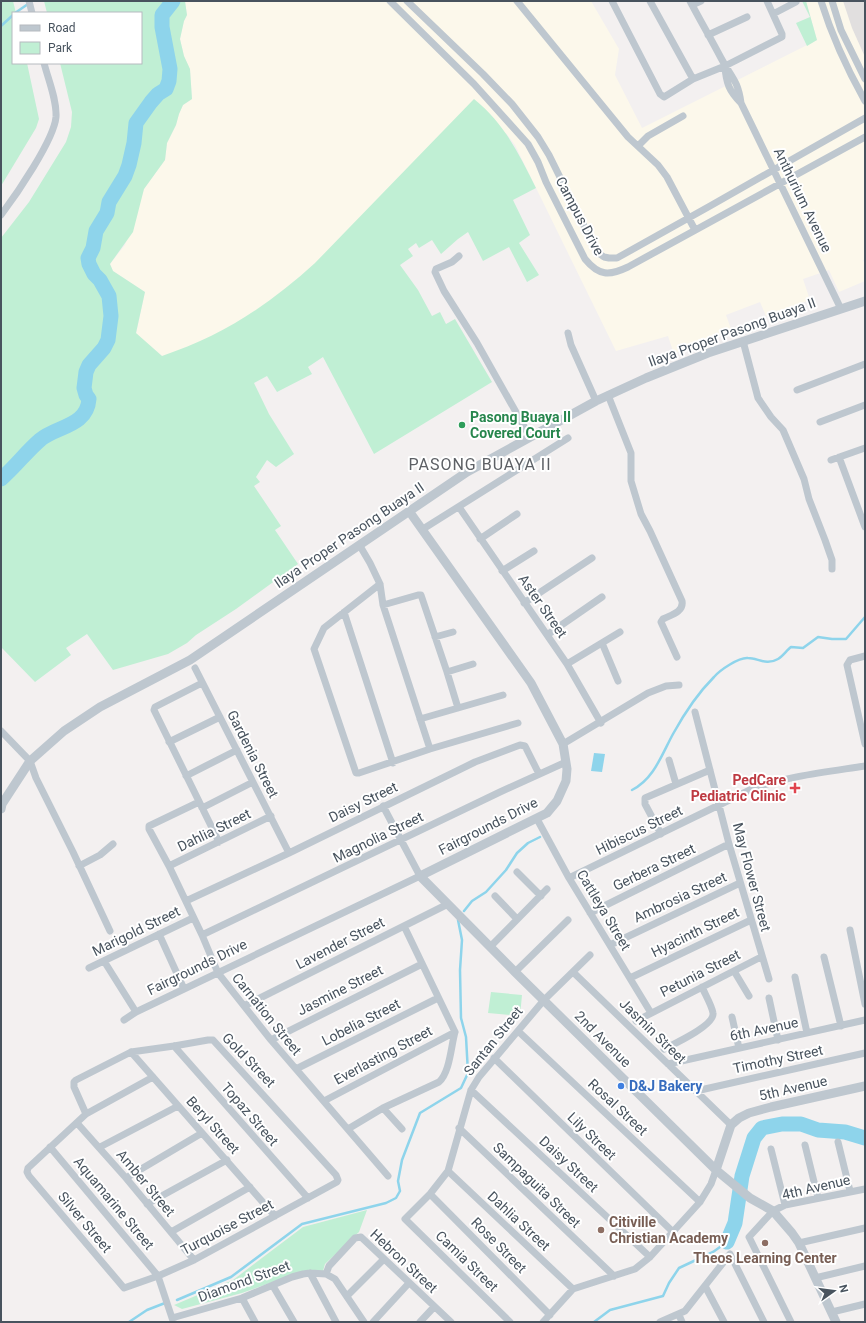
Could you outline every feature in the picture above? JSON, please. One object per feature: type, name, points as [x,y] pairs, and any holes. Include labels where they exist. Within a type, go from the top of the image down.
[{"type":"street","points":[[29,1],[32,12]]},
{"type":"street","name":"Campus Drive","points":[[390,1],[474,84],[528,144],[585,259],[594,268],[605,273],[616,273],[865,137]]},
{"type":"street","name":"Campus Drive","points":[[406,1],[483,74],[526,120],[549,155],[597,252],[608,258],[617,258],[865,118]]},
{"type":"street","points":[[517,1],[628,137],[658,166],[667,177],[695,230]]},
{"type":"street","points":[[612,1],[660,94],[664,97],[693,79],[725,66],[780,38],[782,34],[767,1]]},
{"type":"street","points":[[650,1],[693,79]]},
{"type":"street","points":[[691,3],[701,1]]},
{"type":"street","points":[[821,1],[831,33],[851,77],[865,101]]},
{"type":"street","points":[[832,1],[841,30],[865,79]]},
{"type":"street","points":[[774,14],[796,2]]},
{"type":"street","name":"Anthurium Avenue","points":[[691,3],[725,66],[733,76],[739,89],[740,103],[781,183],[841,309]]},
{"type":"street","points":[[708,35],[746,17]]},
{"type":"street","points":[[1,215],[41,155],[54,128],[56,117],[55,106],[44,64]]},
{"type":"street","points":[[638,146],[648,136],[683,116]]},
{"type":"street","points":[[460,256],[452,262],[436,269],[435,272],[444,292],[477,343],[530,437]]},
{"type":"street","name":"Ilaya Proper Pasong Buaya II","points":[[1,809],[2,804],[30,761],[64,731],[94,711],[190,660],[467,472],[596,401],[646,378],[708,353],[865,301]]},
{"type":"street","points":[[568,333],[571,345],[596,401]]},
{"type":"street","points":[[743,341],[758,398],[771,417],[783,430],[804,479],[809,499],[826,540],[832,560],[832,569]]},
{"type":"street","points":[[797,390],[865,364]]},
{"type":"street","points":[[608,395],[631,453],[631,481],[640,514],[650,531],[682,601],[683,606],[680,610],[663,619],[661,622],[677,657]]},
{"type":"street","points":[[820,422],[865,405]]},
{"type":"street","points":[[423,529],[568,438]]},
{"type":"street","points":[[831,460],[865,448]]},
{"type":"street","points":[[839,458],[865,528]]},
{"type":"street","name":"Aster Street","points":[[459,507],[567,664],[601,723]]},
{"type":"street","name":"Fairgrounds Drive","points":[[124,1020],[136,1012],[537,819],[547,813],[561,795],[566,781],[566,762],[563,744],[531,683],[409,511]]},
{"type":"street","points":[[480,539],[517,514]]},
{"type":"street","points":[[360,546],[380,584],[384,605],[430,749]]},
{"type":"street","points":[[502,571],[534,551]]},
{"type":"street","points":[[524,603],[592,558]]},
{"type":"street","points":[[380,584],[324,628],[315,646],[314,652],[355,771],[359,773],[393,763],[430,749],[518,723]]},
{"type":"street","points":[[384,605],[421,595],[458,708]]},
{"type":"street","points":[[547,635],[602,597]]},
{"type":"street","points":[[344,612],[393,763]]},
{"type":"street","points":[[435,637],[453,632]]},
{"type":"street","points":[[567,664],[620,632]]},
{"type":"street","points":[[602,643],[618,681]]},
{"type":"street","points":[[865,656],[850,660],[848,663],[865,744]]},
{"type":"street","points":[[447,672],[473,664]]},
{"type":"street","name":"Gardenia Street","points":[[195,668],[271,816],[288,853]]},
{"type":"street","points":[[202,683],[155,707],[154,710],[219,842]]},
{"type":"street","points":[[563,744],[601,723],[648,693],[666,686],[679,685]]},
{"type":"street","points":[[420,719],[503,695]]},
{"type":"street","name":"May Flower Street","points":[[695,712],[750,920],[769,979]]},
{"type":"street","points":[[169,742],[220,717]]},
{"type":"street","points":[[1,731],[30,761],[36,778],[110,931]]},
{"type":"street","name":"Daisy Street","points":[[186,901],[475,762],[520,745],[525,746],[540,774]]},
{"type":"street","points":[[186,776],[237,750]]},
{"type":"street","points":[[669,760],[676,784]]},
{"type":"street","name":"Magnolia Street","points":[[202,936],[566,762]]},
{"type":"street","name":"Hibiscus Street","points":[[569,878],[739,795],[772,782],[795,776],[865,766]]},
{"type":"street","points":[[661,834],[645,804],[645,798],[710,770]]},
{"type":"street","points":[[200,805],[253,782]]},
{"type":"street","name":"Carnation Street","points":[[200,805],[150,826],[150,832],[186,901],[218,973],[271,1040],[388,1176]]},
{"type":"street","name":"2nd Avenue","points":[[383,806],[420,876],[719,1173],[750,1198],[773,1211],[799,1243],[836,1322]]},
{"type":"street","name":"Dahlia Street","points":[[169,866],[271,816]]},
{"type":"street","name":"Cattleya Street","points":[[537,819],[569,878],[651,1013]]},
{"type":"street","points":[[79,866],[100,855],[113,844]]},
{"type":"street","name":"Gerbera Street","points":[[590,913],[729,844]]},
{"type":"street","points":[[517,872],[540,896]]},
{"type":"street","name":"Ambrosia Street","points":[[610,945],[740,883]]},
{"type":"street","points":[[490,947],[547,889]]},
{"type":"street","points":[[495,896],[517,919]]},
{"type":"street","name":"Lavender Street","points":[[244,1006],[448,904]]},
{"type":"street","name":"Marigold Street","points":[[89,968],[193,918]]},
{"type":"street","points":[[515,972],[568,920]]},
{"type":"street","name":"Hyacinth Street","points":[[630,978],[750,920]]},
{"type":"street","points":[[348,1129],[383,1108],[439,1082],[447,1070],[455,1032],[404,926]]},
{"type":"street","points":[[850,930],[865,1004]]},
{"type":"street","points":[[159,934],[184,989]]},
{"type":"street","name":"Santan Street","points":[[405,1219],[430,1194],[448,1171],[471,1090],[479,1077],[544,1000],[590,955]]},
{"type":"street","name":"Petunia Street","points":[[636,1021],[761,956]]},
{"type":"street","points":[[824,957],[841,1026]]},
{"type":"street","points":[[104,961],[136,1012]]},
{"type":"street","name":"Jasmine Street","points":[[271,1040],[422,964]]},
{"type":"street","points":[[734,971],[749,996]]},
{"type":"street","name":"Jasmin Street","points":[[573,972],[731,1125]]},
{"type":"street","points":[[795,977],[807,1033]]},
{"type":"street","points":[[664,1049],[693,1034],[712,1018],[713,1012],[702,987]]},
{"type":"street","name":"Lobelia Street","points":[[296,1069],[438,998]]},
{"type":"street","points":[[769,998],[778,1040]]},
{"type":"street","points":[[732,1017],[739,1048]]},
{"type":"street","name":"6th Avenue","points":[[668,1064],[865,1020]]},
{"type":"street","name":"Rosal Street","points":[[518,1031],[700,1202]]},
{"type":"street","name":"Everlasting Street","points":[[324,1101],[455,1032]]},
{"type":"street","name":"Gold Street","points":[[86,1114],[74,1087],[74,1082],[131,1052],[208,1040],[216,1041],[336,1175],[338,1180]]},
{"type":"street","name":"Topaz Street","points":[[174,1046],[308,1198]]},
{"type":"street","name":"Beryl Street","points":[[131,1052],[275,1216]]},
{"type":"street","name":"Timothy Street","points":[[696,1091],[865,1053]]},
{"type":"street","name":"Lily Street","points":[[494,1058],[673,1232]]},
{"type":"street","points":[[50,1147],[78,1123],[86,1114],[154,1077]]},
{"type":"street","name":"5th Avenue","points":[[731,1125],[739,1118],[750,1112],[865,1086]]},
{"type":"street","name":"Daisy Street","points":[[471,1090],[650,1258]]},
{"type":"street","points":[[100,1147],[178,1106]]},
{"type":"street","points":[[383,1108],[402,1129]]},
{"type":"street","name":"Amber Street","points":[[78,1123],[100,1147],[194,1260]]},
{"type":"street","points":[[544,1322],[573,1289],[635,1269],[650,1258],[700,1202],[719,1173],[731,1125]]},
{"type":"street","name":"Sampaguita Street","points":[[459,1128],[614,1276]]},
{"type":"street","points":[[126,1178],[202,1133]]},
{"type":"street","points":[[838,1142],[850,1191]]},
{"type":"street","points":[[805,1145],[818,1198]]},
{"type":"street","name":"Silver Street","points":[[50,1147],[28,1168],[27,1172],[124,1288]]},
{"type":"street","name":"Aquamarine Street","points":[[50,1147],[158,1276]]},
{"type":"street","points":[[771,1149],[785,1205]]},
{"type":"street","points":[[147,1204],[227,1160]]},
{"type":"street","name":"Dahlia Street","points":[[448,1171],[573,1289]]},
{"type":"street","name":"Turquoise Street","points":[[124,1288],[158,1276],[194,1260],[336,1184],[338,1180]]},
{"type":"street","points":[[171,1232],[250,1187]]},
{"type":"street","name":"4th Avenue","points":[[773,1211],[785,1205],[865,1189]]},
{"type":"street","name":"Rose Street","points":[[430,1194],[550,1315]]},
{"type":"street","points":[[773,1211],[749,1237],[791,1322]]},
{"type":"street","name":"Camia Street","points":[[405,1219],[510,1322]]},
{"type":"street","points":[[799,1243],[865,1228]]},
{"type":"street","name":"Hebron Street","points":[[326,1274],[329,1266],[357,1237],[362,1238],[451,1322]]},
{"type":"street","points":[[660,1322],[686,1311],[730,1254],[764,1322]]},
{"type":"street","points":[[347,1296],[384,1259]]},
{"type":"street","points":[[815,1278],[865,1266]]},
{"type":"street","name":"Diamond Street","points":[[173,1320],[242,1298],[292,1277],[303,1274],[326,1274]]},
{"type":"street","points":[[310,1274],[336,1322]]},
{"type":"street","points":[[326,1274],[335,1279],[364,1322]]},
{"type":"street","points":[[158,1276],[173,1320]]},
{"type":"street","points":[[373,1322],[409,1283]]},
{"type":"street","points":[[273,1286],[294,1322]]},
{"type":"street","points":[[705,1286],[724,1322]]},
{"type":"street","points":[[242,1298],[255,1322]]},
{"type":"street","points":[[832,1312],[865,1304]]},
{"type":"street","points":[[420,1322],[434,1307]]},
{"type":"street","points":[[679,1314],[682,1322]]},
{"type":"shaded area","points":[[185,1],[591,1],[619,49],[615,75],[642,128],[817,40],[806,1],[865,1],[865,259],[863,260],[865,264],[865,281],[839,292],[829,270],[803,279],[810,300],[766,316],[760,302],[726,315],[731,329],[674,354],[668,336],[616,351],[515,145],[506,133],[179,370],[136,334],[145,292],[113,271],[110,264],[125,245],[144,189],[165,160],[167,143],[176,125],[183,105],[192,99],[190,70],[184,56],[180,39],[187,15]]},
{"type":"shaded area","points":[[843,1],[865,1],[865,57],[852,28]]},
{"type":"green space","points":[[1,1],[13,1],[16,12],[12,12],[12,64],[27,64],[39,119],[36,128],[1,186]]},
{"type":"green space","points":[[44,1],[185,1],[187,15],[180,39],[184,56],[190,69],[192,99],[183,105],[176,125],[167,143],[165,160],[144,189],[133,232],[110,264],[113,271],[145,292],[136,333],[162,356],[205,339],[225,329],[262,306],[298,278],[315,263],[474,99],[503,129],[517,151],[536,188],[513,200],[530,235],[519,243],[539,275],[527,282],[509,247],[483,261],[468,232],[441,254],[432,240],[419,248],[416,243],[408,249],[413,256],[400,265],[418,290],[432,316],[440,312],[446,324],[455,319],[492,382],[374,454],[323,357],[308,367],[312,374],[277,392],[267,376],[254,383],[269,414],[294,454],[276,467],[267,460],[256,477],[260,482],[254,486],[281,526],[275,530],[298,564],[236,609],[196,635],[187,643],[168,654],[113,670],[87,634],[66,648],[71,655],[35,682],[1,647],[1,238],[29,202],[66,142],[71,127],[72,112],[60,64],[142,64],[142,12],[47,12]]},
{"type":"green space","points":[[802,1],[806,1],[817,40],[807,46],[796,23],[810,17]]},
{"type":"green space","points":[[491,992],[522,995],[520,1016],[488,1013]]},
{"type":"green space","points":[[367,1210],[359,1232],[325,1264],[323,1271],[300,1272],[242,1293],[182,1309],[174,1305],[233,1280],[303,1227]]},
{"type":"water","points":[[594,753],[605,754],[602,772],[591,771]]},
{"type":"waterway","points":[[1,479],[40,440],[47,435],[77,421],[87,408],[89,399],[84,388],[86,372],[89,365],[104,348],[108,340],[111,316],[109,296],[100,280],[94,274],[88,258],[93,248],[96,231],[107,213],[109,202],[125,176],[129,165],[134,143],[136,123],[158,94],[166,89],[169,81],[170,69],[162,27],[162,15],[173,1]]},
{"type":"waterway","points":[[16,12],[28,4]]},
{"type":"waterway","points":[[1,26],[12,16]]},
{"type":"waterway","points":[[632,790],[640,785],[652,773],[677,726],[702,690],[714,677],[730,664],[744,658],[752,658],[766,662],[774,661],[780,658],[791,647],[803,648],[818,637],[846,639],[865,617]]},
{"type":"waterway","points":[[464,911],[472,901],[486,892],[506,870],[517,853],[528,843],[540,837]]},
{"type":"waterway","points":[[177,1300],[231,1277],[302,1224],[386,1203],[396,1198],[400,1191],[398,1181],[402,1160],[420,1113],[461,1088],[468,1073],[466,1037],[461,1018],[460,970],[462,940],[458,920]]},
{"type":"waterway","points":[[727,1242],[735,1223],[742,1176],[754,1138],[762,1128],[782,1124],[801,1124],[818,1130],[845,1132],[865,1138]]},
{"type":"waterway","points":[[594,1322],[610,1310],[663,1296],[669,1283],[679,1268],[713,1252],[727,1242]]},
{"type":"waterway","points":[[129,1322],[147,1310],[165,1303]]},
{"type":"place","name":"Pasong Buaya II Covered Court","points":[[462,425]]},
{"type":"place","name":"PedCare Pediatric Clinic","points":[[795,788]]},
{"type":"place","name":"D&J Bakery","points":[[621,1086]]},
{"type":"place","name":"Citiville Christian Academy","points":[[601,1230]]},
{"type":"place","name":"Theos Learning Center","points":[[765,1243]]},
{"type":"district","name":"PASONG BUAYA II","points":[[480,464]]}]
